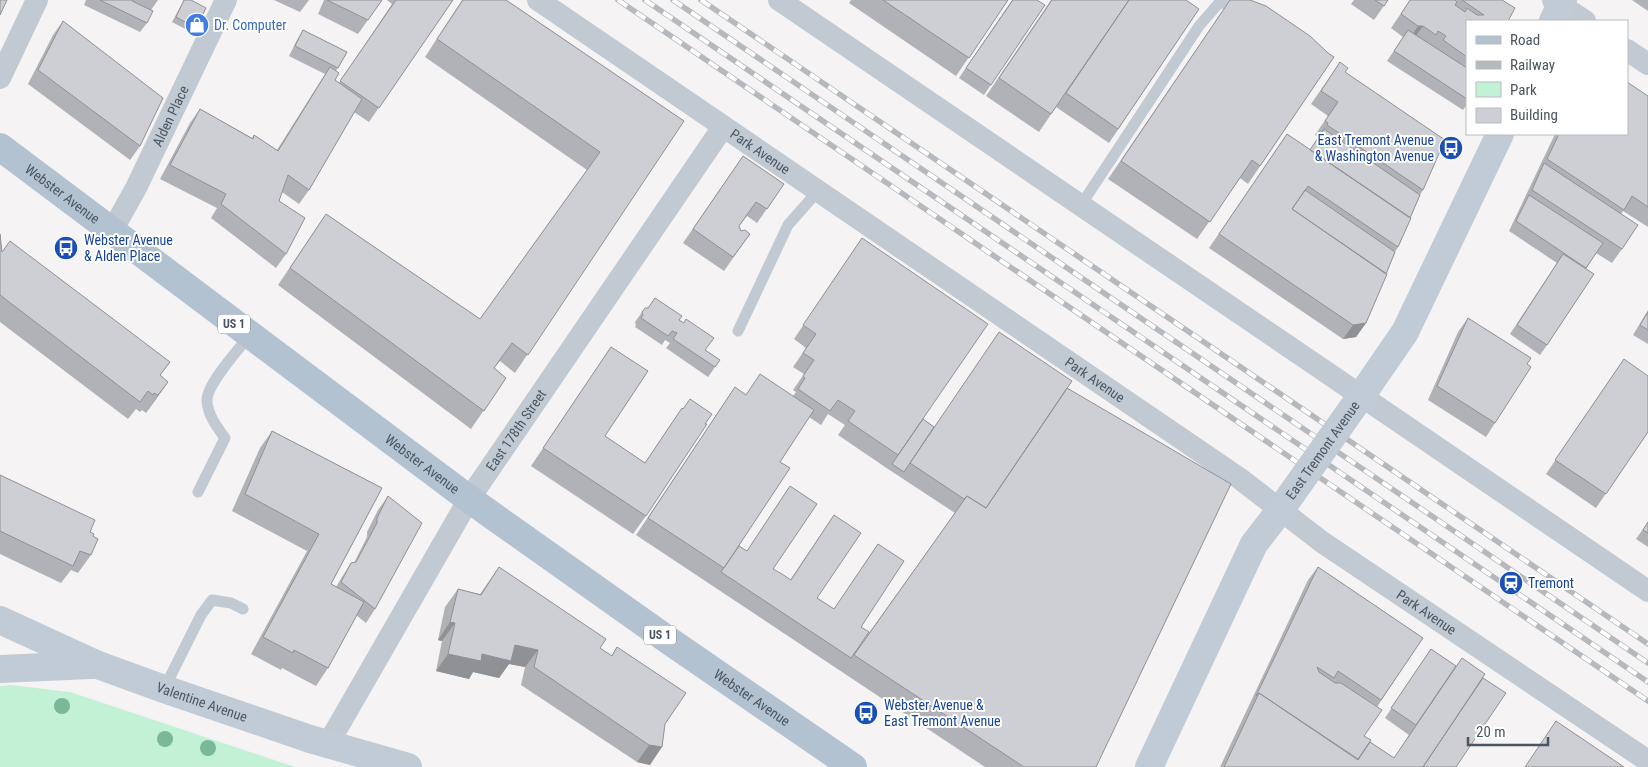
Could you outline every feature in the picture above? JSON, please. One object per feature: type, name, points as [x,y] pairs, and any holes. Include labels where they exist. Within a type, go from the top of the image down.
[{"type":"main road","name":"East Tremont Avenue","points":[[1149,767],[1254,544],[1281,509],[1405,332],[1500,135]]},
{"type":"main road","name":"Webster Avenue","points":[[0,147],[469,500],[853,767]]},
{"type":"main road","name":"Valentine Avenue","points":[[0,620],[98,665],[164,689],[328,744],[408,767]]},
{"type":"main road","points":[[0,670],[98,665]]},
{"type":"street","points":[[0,78],[37,0]]},
{"type":"street","name":"Alden Place","points":[[112,231],[140,180],[226,0]]},
{"type":"street","name":"Park Avenue","points":[[538,0],[1239,478],[1322,542],[1648,761]]},
{"type":"street","points":[[779,0],[805,7],[1081,205],[1648,591]]},
{"type":"street","points":[[1558,7],[1582,20]]},
{"type":"street","points":[[1628,51],[1648,64]]},
{"type":"street","name":"East 178th Street","points":[[328,744],[469,500],[723,127]]},
{"type":"lane","points":[[1081,205],[1199,26],[1220,2],[1253,15]]},
{"type":"lane","points":[[738,331],[788,225],[818,191]]},
{"type":"lane","points":[[198,492],[225,438],[212,419],[206,401],[209,388],[249,336]]},
{"type":"lane","points":[[164,689],[201,616],[212,600],[231,603],[243,609]]},
{"type":"green space","points":[[11,685],[70,692],[295,767],[0,767],[0,686]]},
{"type":"building","points":[[0,0],[7,0],[0,15]]},
{"type":"building","points":[[100,0],[133,0],[153,11],[147,23]]},
{"type":"building","points":[[184,0],[191,0],[206,8],[196,28],[176,17]]},
{"type":"building","points":[[327,0],[382,0],[368,20]]},
{"type":"building","points":[[396,0],[453,0],[379,108],[340,81]]},
{"type":"building","points":[[463,0],[506,0],[684,121],[528,355],[512,343],[494,368],[506,378],[484,411],[290,268],[326,214],[480,319],[600,152],[437,39]]},
{"type":"building","points":[[883,0],[1008,0],[969,58]]},
{"type":"building","points":[[1013,0],[1037,0],[1045,5],[991,85],[966,68]]},
{"type":"building","points":[[1052,0],[1129,0],[1051,114],[999,78]]},
{"type":"building","points":[[1129,0],[1186,0],[1199,9],[1118,129],[1066,93]]},
{"type":"building","points":[[1230,0],[1250,0],[1266,6],[1310,36],[1334,57],[1260,166],[1252,160],[1210,222],[1121,161]]},
{"type":"building","points":[[1375,0],[1388,0],[1384,6]]},
{"type":"building","points":[[1410,0],[1455,0],[1457,2],[1455,5],[1465,12],[1467,8],[1477,15],[1484,15],[1462,0],[1502,0],[1515,8],[1509,20],[1466,20],[1466,56],[1443,40],[1446,36],[1438,31],[1436,35],[1423,26],[1418,26],[1401,14]]},
{"type":"building","points":[[63,21],[163,98],[140,146],[38,70]]},
{"type":"building","points":[[303,30],[347,52],[338,68],[295,46]]},
{"type":"building","points":[[1408,30],[1466,67],[1466,98],[1394,51]]},
{"type":"building","points":[[1340,62],[1348,68],[1345,72],[1445,140],[1423,190],[1327,125],[1328,123],[1325,121],[1338,102],[1321,91]]},
{"type":"building","points":[[330,67],[339,73],[335,80],[362,99],[309,190],[288,175],[279,201],[305,218],[286,254],[221,204],[226,194],[170,165],[200,109],[253,139],[254,135],[278,151]]},
{"type":"building","points":[[1628,83],[1648,96],[1648,207],[1632,196],[1624,210],[1547,159],[1559,135],[1628,135]]},
{"type":"building","points":[[1324,129],[1420,195],[1410,218],[1310,150]]},
{"type":"building","points":[[1287,134],[1411,218],[1398,247],[1308,186],[1292,209],[1387,274],[1366,323],[1353,325],[1219,234]]},
{"type":"building","points":[[743,156],[784,184],[767,209],[756,202],[739,226],[741,231],[745,230],[750,234],[733,257],[693,229]]},
{"type":"building","points":[[1544,163],[1638,225],[1622,249],[1532,190]]},
{"type":"building","points":[[1305,190],[1395,252],[1386,274],[1292,209]]},
{"type":"building","points":[[1529,195],[1603,243],[1586,268],[1516,221]]},
{"type":"building","points":[[0,234],[2,252],[10,241],[170,362],[160,375],[168,382],[158,395],[154,393],[153,395],[148,391],[140,402],[0,295]]},
{"type":"building","points":[[862,238],[988,324],[898,455],[848,421],[855,411],[838,400],[830,411],[798,389],[805,378],[803,376],[814,360],[803,353],[816,334],[803,325]]},
{"type":"building","points":[[1563,254],[1594,274],[1547,345],[1517,325]]},
{"type":"building","points":[[655,298],[682,316],[679,320],[684,323],[686,319],[714,338],[705,350],[720,360],[715,367],[673,339],[677,333],[672,331],[668,336],[641,318],[642,312],[645,308],[648,308]]},
{"type":"building","points":[[1648,312],[1648,330],[1640,325]]},
{"type":"building","points":[[1468,318],[1531,358],[1527,364],[1531,367],[1495,423],[1437,386]]},
{"type":"building","points":[[999,332],[1072,381],[986,508],[967,496],[964,499],[910,463]]},
{"type":"building","points":[[611,347],[648,371],[605,436],[645,463],[690,399],[712,414],[646,516],[543,448]]},
{"type":"building","points":[[1624,359],[1648,376],[1648,432],[1606,494],[1555,460]]},
{"type":"building","points":[[760,374],[814,410],[780,462],[790,468],[724,568],[648,518],[735,387],[746,395]]},
{"type":"building","points":[[1067,388],[1231,484],[1096,767],[1024,767],[854,655],[967,496],[986,508]]},
{"type":"building","points":[[923,419],[934,427],[904,472],[892,464]]},
{"type":"building","points":[[272,431],[382,488],[331,584],[364,602],[328,668],[294,650],[293,653],[263,637],[319,534],[245,494]]},
{"type":"building","points":[[0,475],[95,520],[90,532],[98,539],[91,555],[80,551],[73,566],[0,531]]},
{"type":"building","points":[[790,486],[817,504],[773,569],[791,580],[834,515],[861,533],[817,598],[834,609],[878,544],[904,561],[861,627],[869,632],[851,658],[721,572],[739,546],[747,551]]},
{"type":"building","points":[[388,496],[422,523],[375,609],[341,582],[351,563],[356,562],[377,523],[377,518]]},
{"type":"building","points":[[1648,522],[1648,533],[1643,530]]},
{"type":"building","points":[[499,567],[606,639],[600,648],[612,656],[617,647],[686,693],[665,724],[662,747],[649,745],[534,667],[538,650],[515,645],[511,661],[482,654],[481,661],[448,654],[455,623],[450,622],[458,589],[481,595]]},
{"type":"building","points":[[1318,567],[1423,638],[1381,700],[1338,671],[1334,678],[1317,667],[1319,672],[1335,683],[1341,683],[1382,710],[1364,736],[1371,740],[1358,759],[1259,693],[1256,696]]},
{"type":"building","points":[[1431,649],[1456,666],[1416,725],[1391,708]]},
{"type":"building","points":[[1462,658],[1485,674],[1423,767],[1224,767],[1259,693],[1358,760],[1370,742],[1394,758]]},
{"type":"building","points":[[1483,678],[1506,693],[1456,767],[1423,767]]},
{"type":"building","points":[[1556,721],[1624,767],[1525,767]]},
{"type":"railway","points":[[618,0],[1648,701]]},
{"type":"railway","points":[[645,0],[1648,682]]},
{"type":"railway","points":[[673,0],[1648,663]]},
{"type":"railway","points":[[701,0],[1648,644]]},
{"type":"place","name":"Dr. Computer","points":[[197,25]]},
{"type":"place","name":"East Tremont Avenue & Washington Avenue","points":[[1451,148]]},
{"type":"place","name":"Webster Avenue & Alden Place","points":[[66,248]]},
{"type":"place","name":"Tremont","points":[[1511,583]]},
{"type":"place","name":"Webster Avenue & East Tremont Avenue","points":[[866,713]]}]
